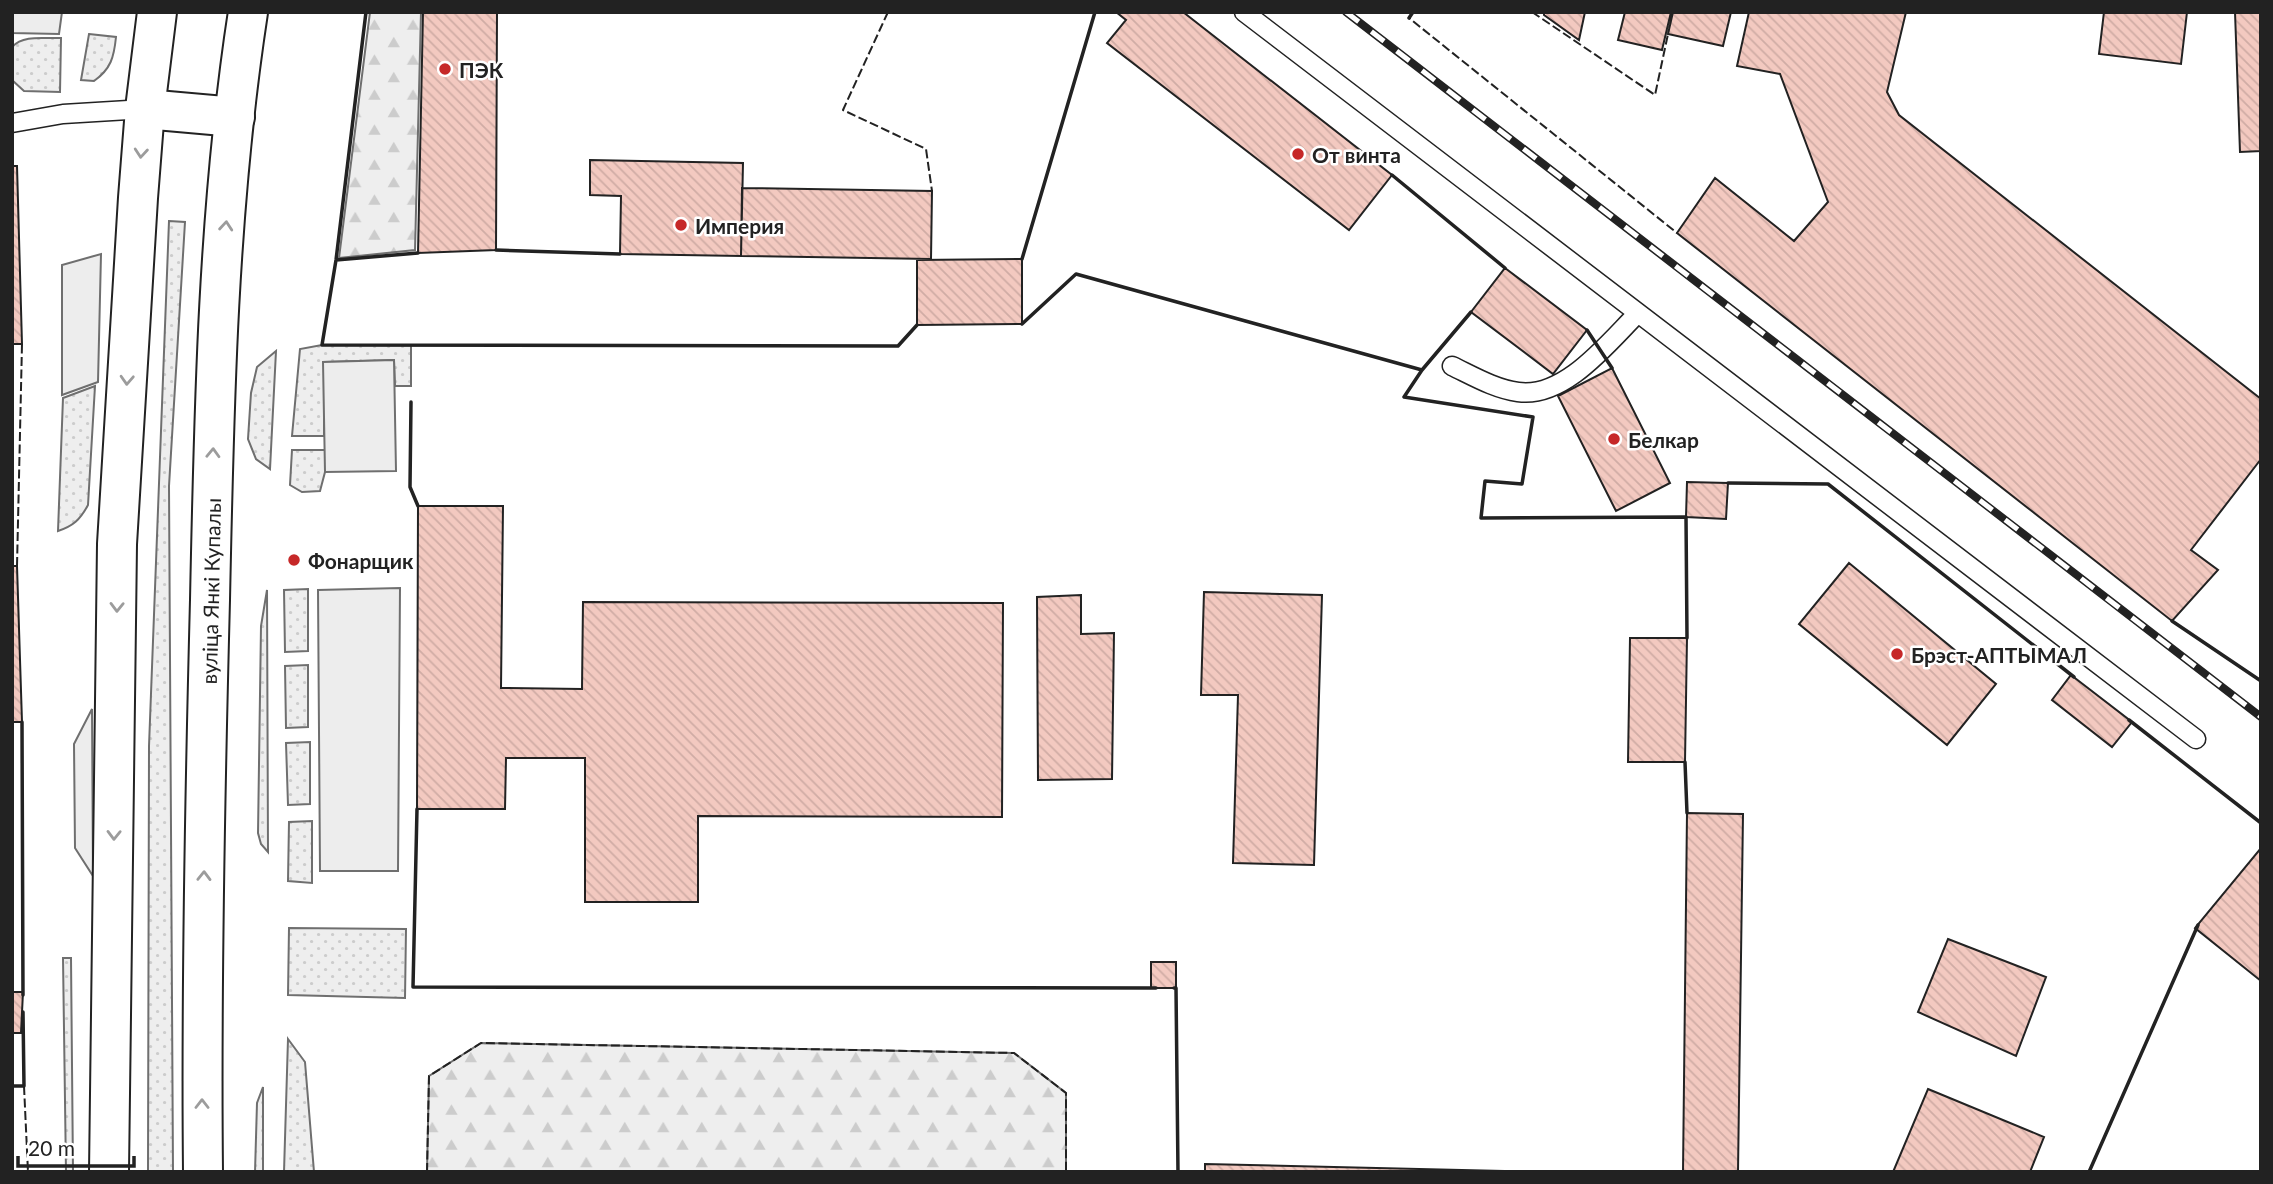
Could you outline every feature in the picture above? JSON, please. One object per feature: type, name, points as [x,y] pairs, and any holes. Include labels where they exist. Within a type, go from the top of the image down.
[{"type":"main road","points":[[109,1172],[117,544],[145,109],[157,12]]},
{"type":"main road","name":"вуліца Янкі Купалы","points":[[203,1172],[203,904],[217,322],[235,117],[248,12]]},
{"type":"main road","points":[[145,109],[235,117]]},
{"type":"lane","points":[[1244,12],[2196,739]]},
{"type":"lane","points":[[12,122],[63,114],[145,109]]},
{"type":"lane","points":[[1452,366],[1517,392],[1543,390],[1567,380],[1637,314]]},
{"type":"green space","points":[[370,12],[421,12],[415,250],[339,258]]},
{"type":"green space","points":[[89,34],[116,37],[111,62],[94,81],[81,80]]},
{"type":"green space","points":[[61,38],[60,92],[24,91],[12,80],[12,47],[22,40]]},
{"type":"green space","points":[[169,221],[185,222],[169,486],[173,1172],[148,1172],[149,746]]},
{"type":"green space","points":[[322,345],[411,345],[411,386],[395,386],[394,360],[324,362],[324,436],[292,436],[300,349]]},
{"type":"green space","points":[[276,351],[270,469],[256,459],[248,439],[251,393],[257,367]]},
{"type":"green space","points":[[95,386],[88,505],[76,522],[58,531],[63,398]]},
{"type":"green space","points":[[292,450],[325,450],[325,472],[320,491],[302,492],[290,485]]},
{"type":"green space","points":[[308,589],[308,651],[285,652],[284,590]]},
{"type":"green space","points":[[267,590],[268,852],[261,844],[258,833],[261,626]]},
{"type":"green space","points":[[308,665],[308,727],[286,728],[285,666]]},
{"type":"green space","points":[[310,742],[310,804],[288,805],[286,743]]},
{"type":"green space","points":[[312,821],[312,883],[288,881],[289,822]]},
{"type":"green space","points":[[289,928],[406,929],[405,998],[288,995]]},
{"type":"green space","points":[[63,958],[71,958],[73,1172],[66,1172]]},
{"type":"green space","points":[[288,1039],[305,1062],[314,1172],[284,1172]]},
{"type":"green space","points":[[481,1043],[1014,1053],[1066,1093],[1066,1172],[427,1172],[429,1076]]},
{"type":"green space","points":[[263,1087],[263,1172],[255,1172],[257,1103]]},
{"type":"shaded area","points":[[12,12],[62,12],[59,34],[12,33]]},
{"type":"shaded area","points":[[101,254],[98,382],[62,395],[62,265]]},
{"type":"shaded area","points":[[394,360],[396,471],[325,472],[323,362]]},
{"type":"shaded area","points":[[400,588],[398,871],[320,871],[318,590]]},
{"type":"shaded area","points":[[92,709],[93,876],[75,848],[74,744]]},
{"type":"building","points":[[423,12],[497,12],[496,250],[418,253]]},
{"type":"building","points":[[1116,12],[1183,12],[1392,175],[1349,230],[1107,43],[1126,20]]},
{"type":"building","points":[[1544,12],[1585,12],[1579,40],[1544,15]]},
{"type":"building","points":[[1625,12],[1671,12],[1662,50],[1618,40]]},
{"type":"building","points":[[1673,12],[1731,12],[1723,46],[1668,34]]},
{"type":"building","points":[[1749,12],[1906,12],[1887,92],[1899,115],[2261,399],[2261,459],[2191,550],[2218,570],[2172,621],[1677,233],[1715,178],[1794,241],[1828,202],[1780,74],[1737,66]]},
{"type":"building","points":[[2104,12],[2187,12],[2181,64],[2099,54]]},
{"type":"building","points":[[2235,12],[2261,12],[2261,151],[2240,152]]},
{"type":"building","name":"Империя","points":[[590,160],[743,163],[741,256],[620,254],[621,196],[590,195]]},
{"type":"building","points":[[12,166],[17,166],[22,344],[12,344]]},
{"type":"building","points":[[742,188],[932,191],[931,259],[741,256]]},
{"type":"building","points":[[1022,259],[1022,324],[917,325],[917,260]]},
{"type":"building","points":[[1505,268],[1587,330],[1553,374],[1471,312]]},
{"type":"building","name":"Белкар","points":[[1612,368],[1670,483],[1616,511],[1558,396]]},
{"type":"building","points":[[1687,482],[1728,483],[1726,519],[1686,517]]},
{"type":"building","points":[[418,506],[503,506],[501,688],[582,689],[583,602],[1003,603],[1002,817],[698,816],[698,902],[585,902],[585,758],[506,758],[505,809],[417,809]]},
{"type":"building","name":"Брэст-АПТЫМАЛ","points":[[1849,563],[1996,684],[1947,745],[1799,624]]},
{"type":"building","points":[[12,566],[17,566],[22,722],[12,722]]},
{"type":"building","points":[[1204,592],[1322,595],[1314,865],[1233,863],[1238,695],[1201,695]]},
{"type":"building","points":[[1081,595],[1081,634],[1114,633],[1112,779],[1038,780],[1037,597]]},
{"type":"building","points":[[1630,638],[1687,638],[1685,762],[1628,762]]},
{"type":"building","points":[[2071,675],[2132,722],[2112,747],[2052,700]]},
{"type":"building","points":[[1687,813],[1743,814],[1738,1172],[1683,1172]]},
{"type":"building","points":[[2261,848],[2261,981],[2195,928]]},
{"type":"building","points":[[1948,939],[2046,977],[2016,1056],[1918,1012]]},
{"type":"building","points":[[1151,962],[1176,962],[1176,988],[1151,988]]},
{"type":"building","points":[[12,992],[23,992],[21,1033],[12,1033]]},
{"type":"building","points":[[1928,1089],[2044,1137],[2030,1172],[1893,1172]]},
{"type":"building","points":[[1205,1164],[1543,1172],[1205,1172]]},
{"type":"railway","points":[[1346,12],[2261,717]]},
{"type":"fence","points":[[888,12],[843,110],[926,149],[932,191]]},
{"type":"fence","points":[[1413,12],[1409,18],[1677,233]]},
{"type":"fence","points":[[1532,12],[1655,95],[1668,34]]},
{"type":"fence","points":[[17,566],[22,344]]},
{"type":"fence","points":[[427,1172],[429,1076],[481,1043],[1014,1053],[1066,1093],[1066,1172]]},
{"type":"fence","points":[[24,1086],[28,1172]]},
{"type":"wall","points":[[366,12],[336,260],[322,345],[898,346],[917,325]]},
{"type":"wall","points":[[1022,259],[1095,12]]},
{"type":"wall","points":[[1409,18],[1413,12]]},
{"type":"wall","points":[[1392,175],[1505,268]]},
{"type":"wall","points":[[496,250],[620,254]]},
{"type":"wall","points":[[336,260],[418,253]]},
{"type":"wall","points":[[1022,324],[1076,274],[1422,370],[1471,312]]},
{"type":"wall","points":[[1587,330],[1612,368]]},
{"type":"wall","points":[[1422,370],[1404,397],[1533,417],[1522,484],[1485,481],[1481,518],[1686,517],[1687,638]]},
{"type":"wall","points":[[411,402],[410,487],[418,506]]},
{"type":"wall","points":[[1728,483],[1828,484],[2074,677]]},
{"type":"wall","points":[[2172,621],[2261,681]]},
{"type":"wall","points":[[2129,720],[2261,823]]},
{"type":"wall","points":[[22,722],[23,995]]},
{"type":"wall","points":[[1685,762],[1687,813]]},
{"type":"wall","points":[[417,809],[413,987],[1156,988]]},
{"type":"wall","points":[[2089,1172],[2198,925]]},
{"type":"wall","points":[[1174,988],[1178,1172]]},
{"type":"wall","points":[[12,1086],[24,1086],[23,1012]]},
{"type":"place","name":"ПЭК","points":[[445,69]]},
{"type":"place","name":"От винта","points":[[1298,154]]},
{"type":"place","name":"Империя","points":[[681,225]]},
{"type":"place","name":"Белкар","points":[[1614,439]]},
{"type":"place","name":"Фонарщик","points":[[294,560]]},
{"type":"place","name":"Брэст-АПТЫМАЛ","points":[[1897,654]]}]
